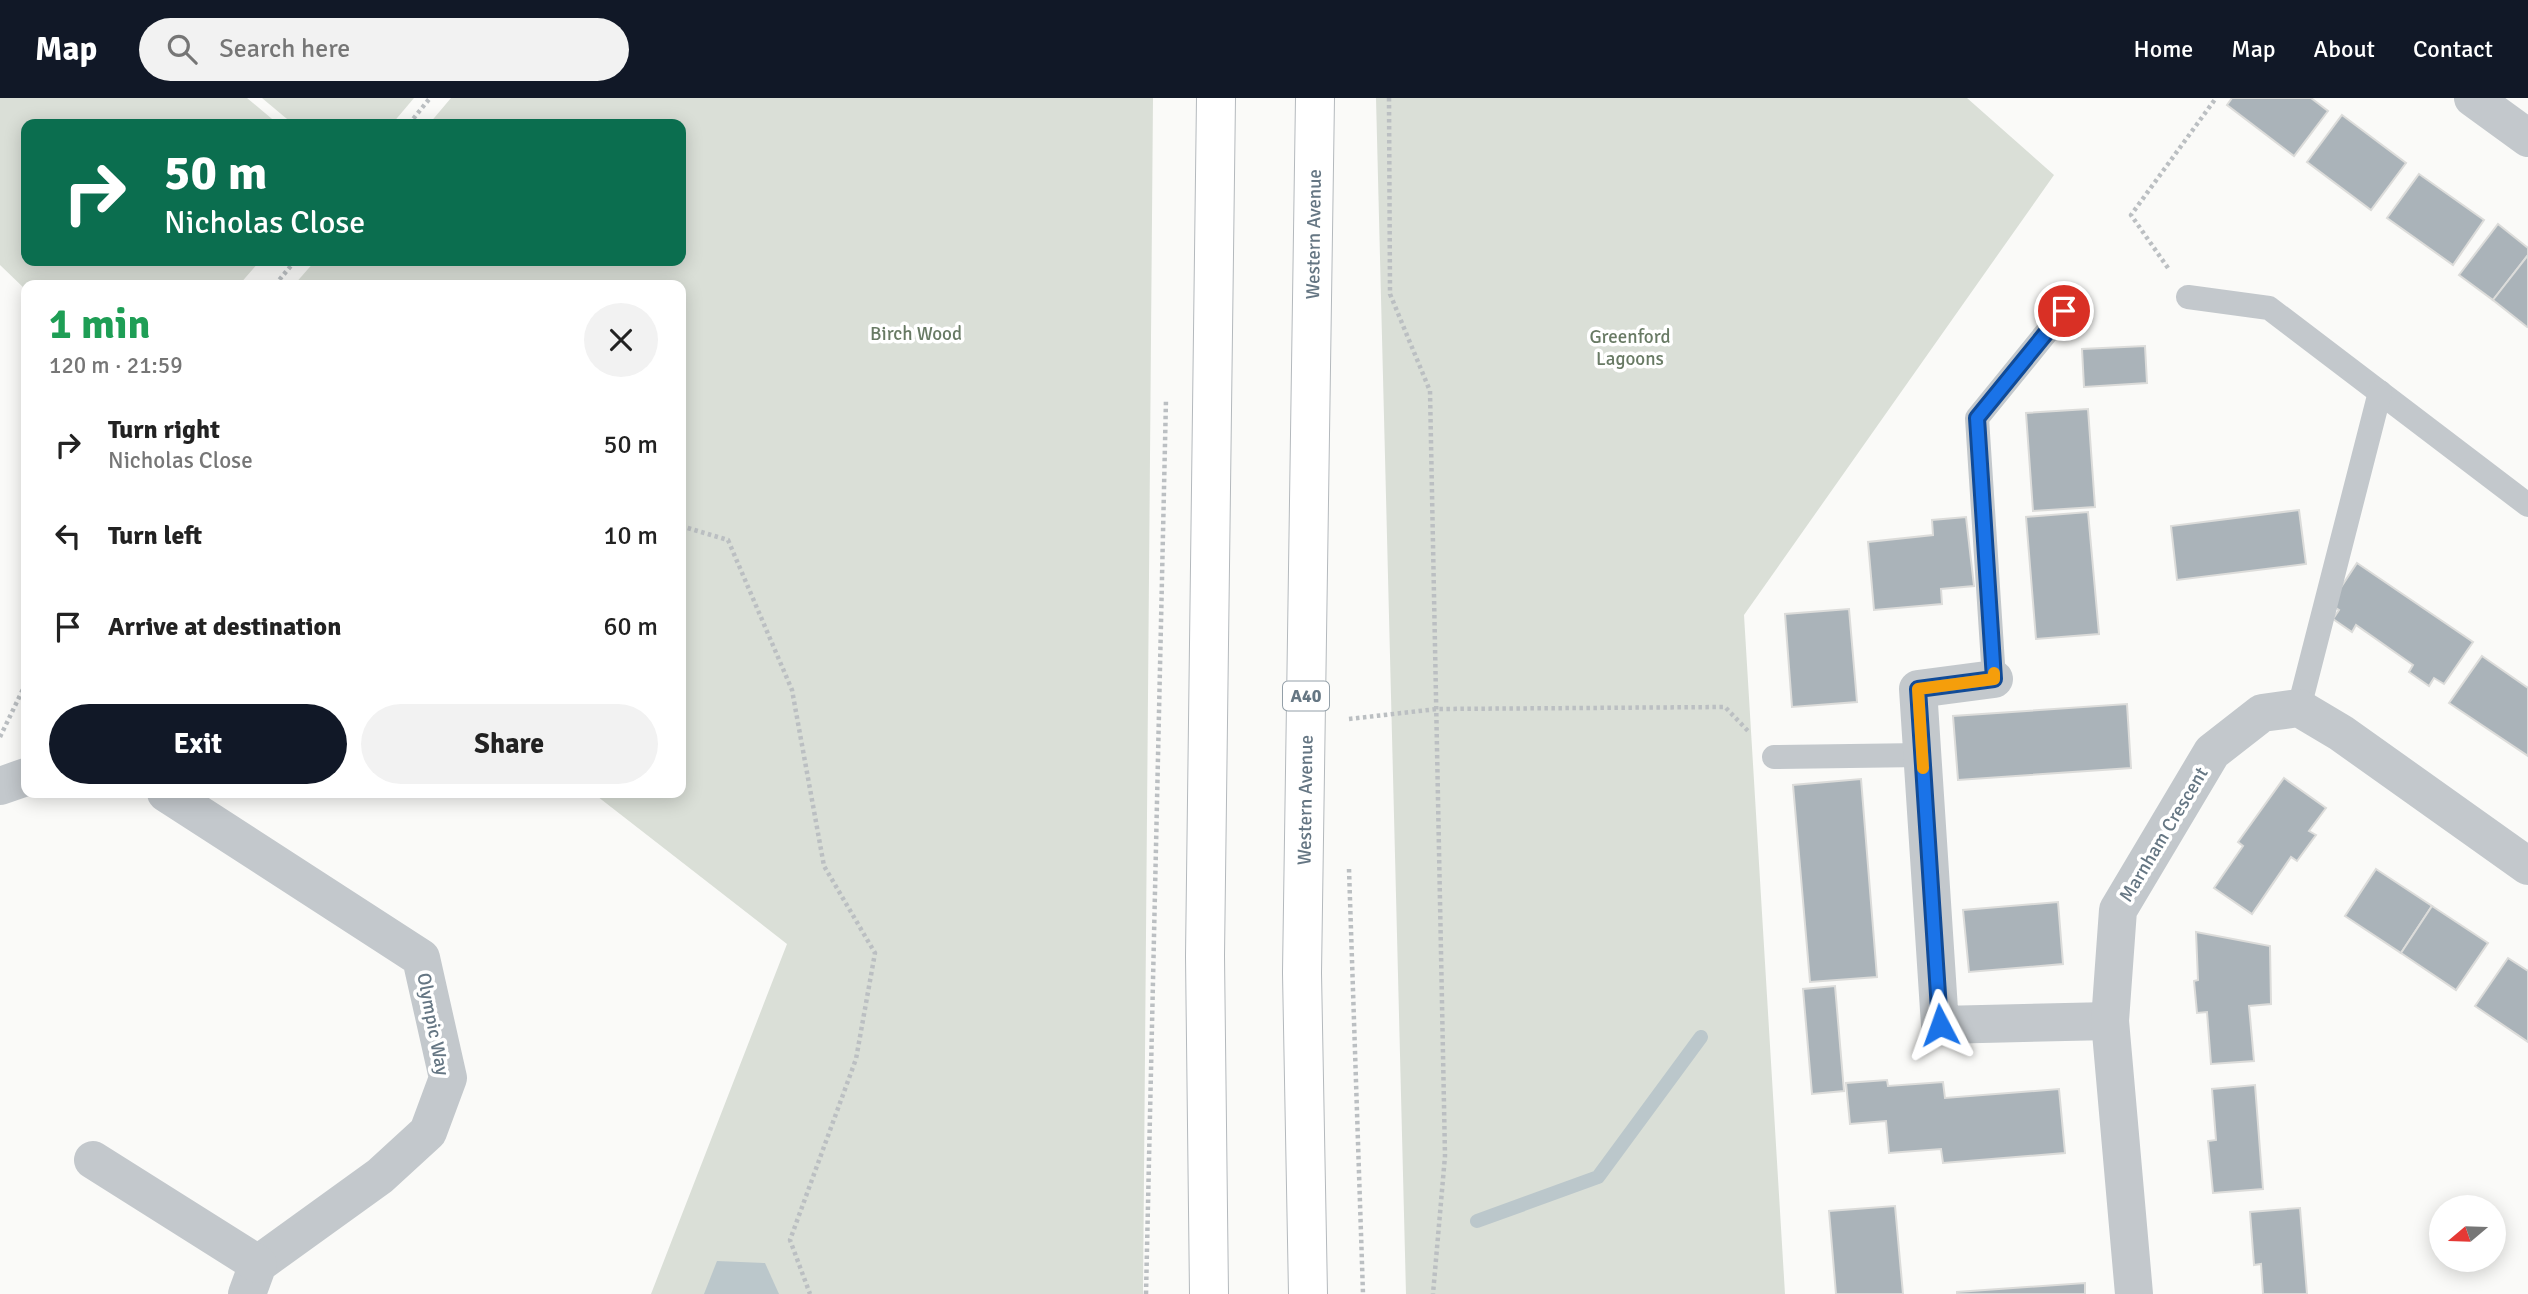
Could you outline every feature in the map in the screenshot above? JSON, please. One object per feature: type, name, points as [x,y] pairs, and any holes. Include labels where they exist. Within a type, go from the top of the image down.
[{"type":"highway","points":[[1209,1294],[1205,956],[1216,98]]},
{"type":"highway","name":"Western Avenue","points":[[1308,1294],[1302,973],[1315,98]]},
{"type":"highway","points":[[1189,1294],[1205,956]]},
{"type":"street","points":[[2473,98],[2528,138]]},
{"type":"street","points":[[1994,679],[1918,689],[1940,1025],[2110,1021]]},
{"type":"street","points":[[2299,708],[2340,733],[2528,866]]},
{"type":"street","name":"Marnham Crescent","points":[[2134,1294],[2110,1021],[2118,910],[2212,752],[2262,713],[2299,708]]},
{"type":"street","points":[[0,786],[21,779]]},
{"type":"street","name":"Olympic Way","points":[[93,1160],[252,1279],[380,1176],[428,1132],[448,1078],[421,958],[174,798]]},
{"type":"lane","points":[[2188,298],[2269,308],[2528,505]]},
{"type":"lane","points":[[1994,679],[1977,418],[2064,311]]},
{"type":"lane","points":[[2299,708],[2380,392]]},
{"type":"lane","points":[[1774,757],[1922,755]]},
{"type":"path","points":[[413,119],[430,98]]},
{"type":"path","points":[[1389,98],[1390,294],[1430,391],[1445,1156],[1433,1294]]},
{"type":"path","points":[[2188,298],[2131,215],[2216,98]]},
{"type":"path","points":[[279,280],[291,266]]},
{"type":"path","points":[[1146,1294],[1166,392]]},
{"type":"path","points":[[686,527],[728,540],[792,690],[824,866],[875,953],[856,1059],[790,1240],[810,1294]]},
{"type":"path","points":[[0,737],[21,693]]},
{"type":"path","points":[[1345,720],[1437,709],[1725,707],[1774,757]]},
{"type":"green space","points":[[0,98],[247,98],[272,119],[21,119],[21,266],[256,266],[243,280],[21,280],[21,285],[0,265]]},
{"type":"green space","points":[[262,98],[414,98],[396,119],[287,119]]},
{"type":"green space","name":"Birch Wood","points":[[451,98],[1153,98],[1143,1294],[651,1294],[787,944],[599,798],[686,798],[686,280],[298,280],[311,266],[686,266],[686,119],[433,119]]},
{"type":"green space","name":"Greenford Lagoons","points":[[1376,98],[1967,98],[2054,175],[1744,615],[1785,1294],[1406,1294]]},
{"type":"shaded area","points":[[717,1261],[765,1263],[779,1294],[704,1294]]},
{"type":"building","points":[[2232,98],[2311,98],[2328,111],[2294,156],[2227,105]]},
{"type":"building","points":[[2342,115],[2406,163],[2371,210],[2307,162]]},
{"type":"building","points":[[2419,174],[2484,220],[2453,265],[2387,218]]},
{"type":"building","points":[[2498,224],[2528,248],[2528,255],[2493,300],[2459,275]]},
{"type":"building","points":[[2528,255],[2528,326],[2527,327],[2493,300]]},
{"type":"building","points":[[2145,346],[2147,383],[2084,387],[2082,349]]},
{"type":"building","points":[[2088,409],[2095,507],[2033,511],[2026,413]]},
{"type":"building","points":[[2299,510],[2306,564],[2177,580],[2171,526]]},
{"type":"building","points":[[2088,512],[2099,634],[2036,639],[2026,517]]},
{"type":"building","points":[[1966,517],[1974,586],[1941,589],[1942,604],[1874,610],[1868,542],[1933,535],[1932,520]]},
{"type":"building","points":[[2357,563],[2473,642],[2444,684],[2434,678],[2429,686],[2409,672],[2413,665],[2356,625],[2352,632],[2333,619],[2339,610],[2330,604]]},
{"type":"building","points":[[1849,609],[1857,702],[1792,707],[1785,614]]},
{"type":"building","points":[[2482,656],[2528,688],[2528,756],[2449,703]]},
{"type":"building","points":[[2127,704],[2131,768],[1958,780],[1953,716]]},
{"type":"building","points":[[2284,778],[2326,808],[2309,831],[2316,835],[2297,861],[2291,857],[2252,914],[2214,888],[2243,846],[2238,842]]},
{"type":"building","points":[[1861,779],[1877,977],[1810,982],[1793,785]]},
{"type":"building","points":[[2376,869],[2432,906],[2401,953],[2345,916]]},
{"type":"building","points":[[2058,902],[2063,964],[1969,972],[1963,910]]},
{"type":"building","points":[[2432,906],[2488,943],[2456,990],[2401,953]]},
{"type":"building","points":[[2196,932],[2270,946],[2271,1004],[2249,1006],[2254,1061],[2211,1064],[2207,1012],[2197,1013],[2194,981],[2198,980]]},
{"type":"building","points":[[2508,958],[2528,971],[2528,1042],[2475,1006]]},
{"type":"building","points":[[1835,986],[1844,1091],[1812,1094],[1803,989]]},
{"type":"building","points":[[1887,1080],[1888,1086],[1943,1082],[1945,1098],[2059,1089],[2065,1153],[1943,1163],[1941,1149],[1889,1153],[1886,1121],[1850,1124],[1846,1083]]},
{"type":"building","points":[[2255,1085],[2263,1189],[2213,1193],[2208,1141],[2216,1140],[2212,1089]]},
{"type":"building","points":[[1895,1206],[1903,1294],[1836,1294],[1829,1211]]},
{"type":"building","points":[[2300,1208],[2307,1294],[2263,1294],[2261,1264],[2254,1265],[2250,1212]]},
{"type":"building","points":[[2085,1283],[2085,1294],[1957,1294],[1957,1292]]},
{"type":"waterway","points":[[1477,1221],[1598,1177],[1701,1037]]},
{"type":"slow traffic","points":[[1923,768],[1918,689],[1994,679],[1994,673]]},
{"type":"route","points":[[1940,1025],[1918,689],[1994,679],[1977,418],[2064,311]]}]
